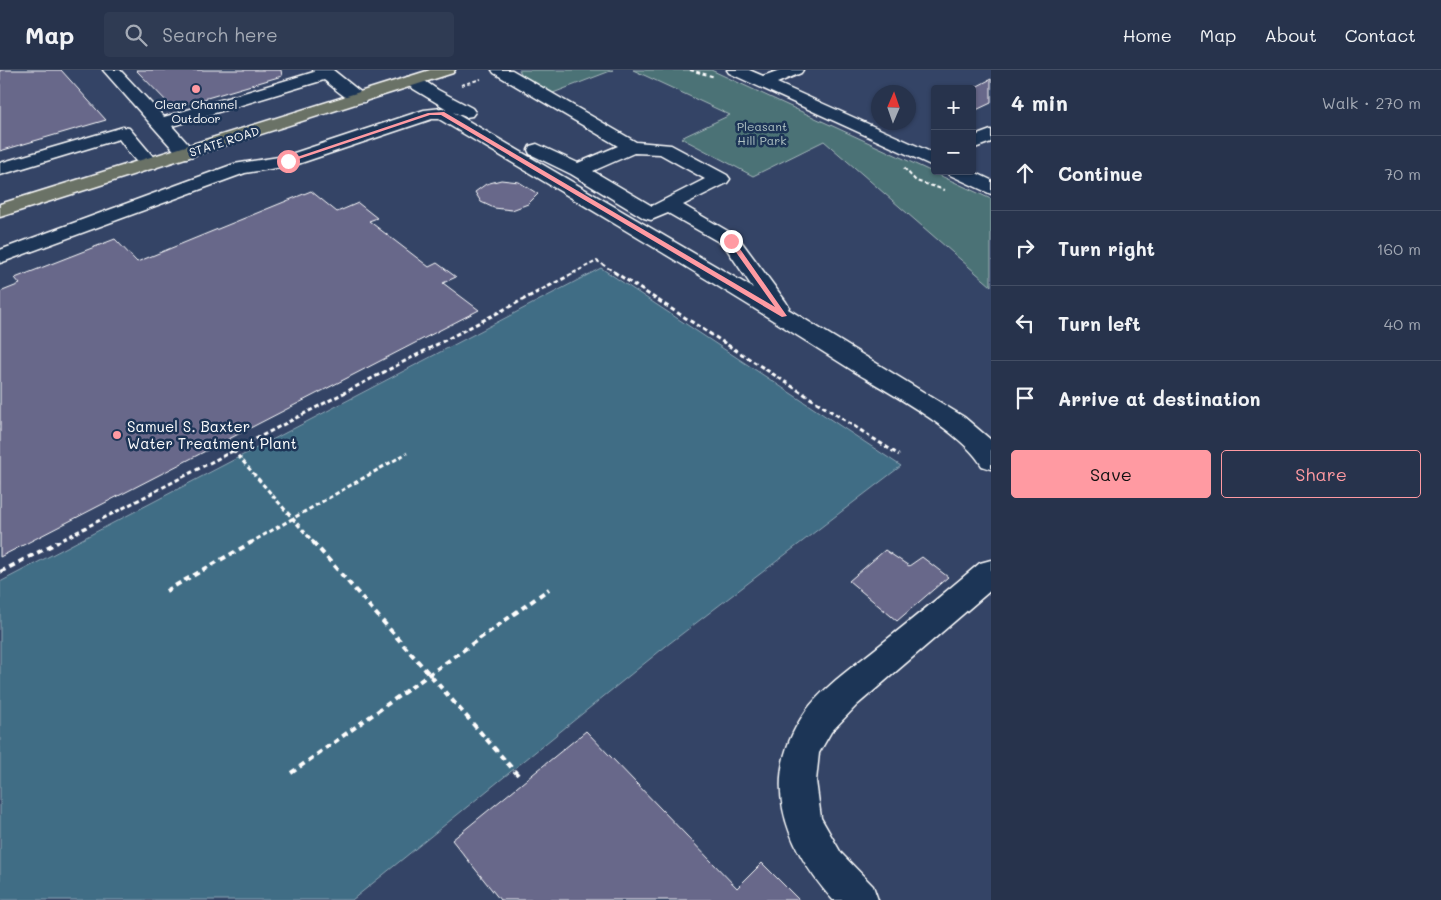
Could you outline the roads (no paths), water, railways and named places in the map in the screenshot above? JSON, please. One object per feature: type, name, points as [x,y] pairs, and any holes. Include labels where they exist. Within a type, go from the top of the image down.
[{"type":"main road","name":"STATE ROAD","points":[[0,211],[447,70]]},
{"type":"street","points":[[112,70],[186,152]]},
{"type":"street","points":[[735,70],[931,159]]},
{"type":"street","points":[[763,82],[795,70]]},
{"type":"street","points":[[160,124],[324,72],[359,98]]},
{"type":"street","points":[[413,81],[485,124],[578,170],[651,214],[720,179],[664,149],[632,147],[494,73]]},
{"type":"street","points":[[0,257],[241,168],[288,161],[430,114],[442,113],[784,316],[955,423],[988,453],[991,459]]},
{"type":"street","points":[[0,169],[123,132],[149,164]]},
{"type":"street","points":[[976,142],[991,135]]},
{"type":"street","points":[[578,170],[632,147]]},
{"type":"street","points":[[965,175],[991,188]]},
{"type":"street","points":[[668,205],[731,241],[784,316]]},
{"type":"street","points":[[859,900],[828,866],[804,823],[798,781],[802,750],[819,721],[846,694],[991,572]]},
{"type":"water","points":[[601,268],[901,466],[666,646],[352,900],[0,900],[0,582]]},
{"type":"place","name":"Clear Channel Outdoor","points":[[196,89]]},
{"type":"place","name":"Samuel S. Baxter Water Treatment Plant","points":[[117,435]]},
{"type":"park label","name":"Pleasant Hill Park","points":[[762,133]]}]
